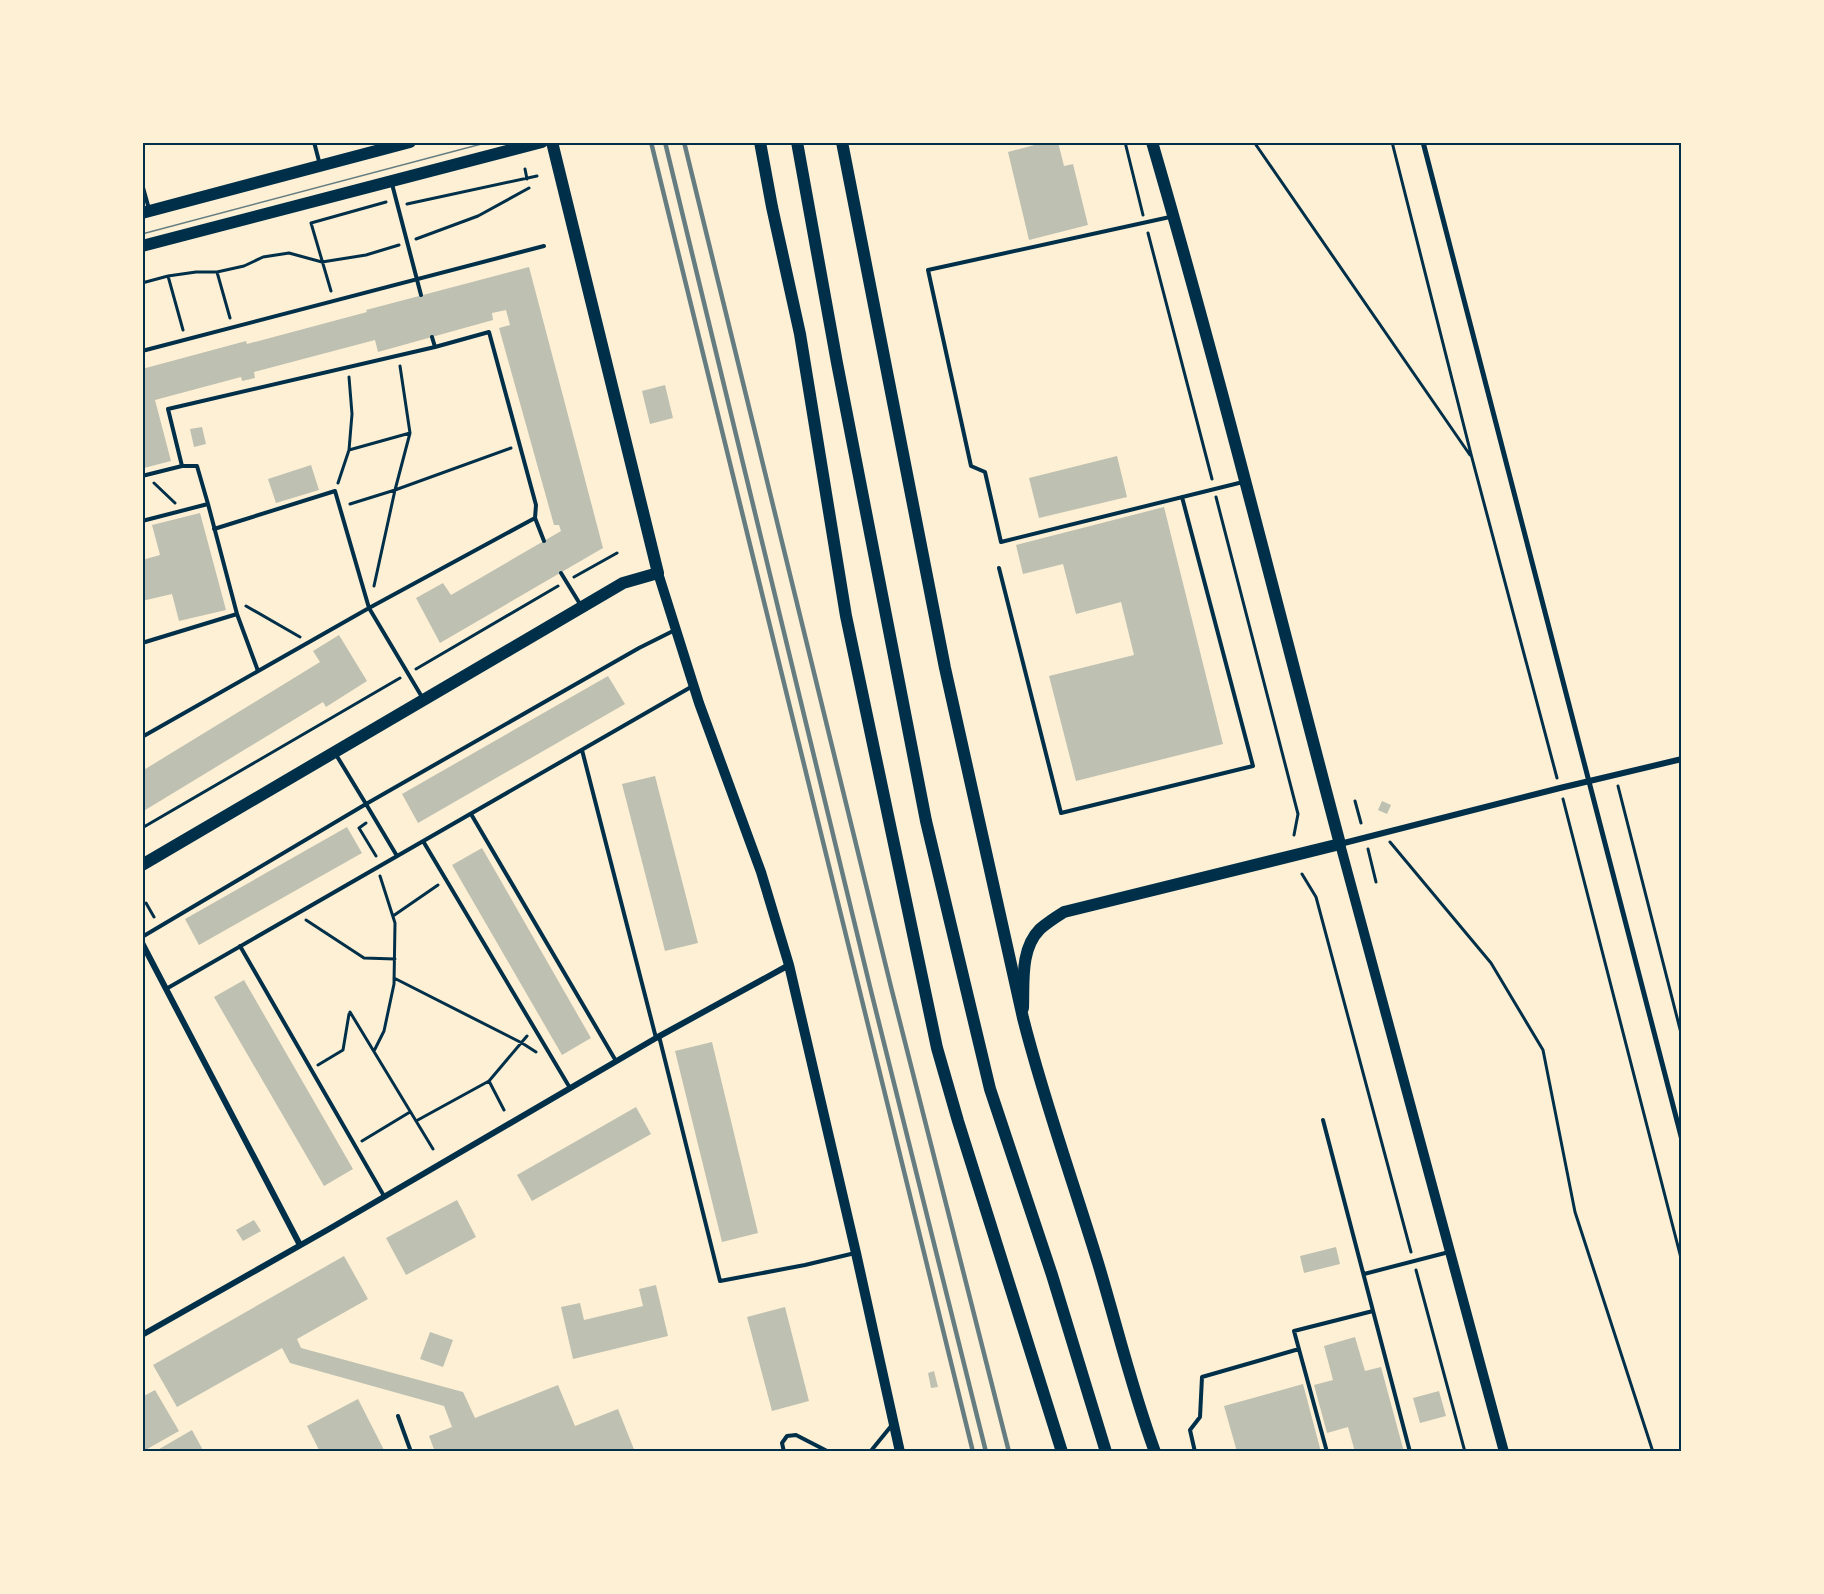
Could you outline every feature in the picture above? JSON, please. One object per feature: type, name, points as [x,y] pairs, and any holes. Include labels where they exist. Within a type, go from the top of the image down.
[{"type":"main road","points":[[146,212],[320,166],[377,147],[410,142]]},
{"type":"main road","points":[[142,246],[542,142]]},
{"type":"main road","points":[[142,865],[623,583],[658,573],[552,142]]},
{"type":"main road","points":[[760,142],[800,334],[846,616],[937,1048],[1062,1452]]},
{"type":"main road","points":[[797,142],[837,363],[926,821],[990,1089],[1052,1275],[1106,1452]]},
{"type":"main road","points":[[842,142],[945,668],[1023,1018],[1036,1072],[1098,1263],[1139,1409],[1155,1452]]},
{"type":"main road","points":[[1023,1018],[1024,972],[1028,948],[1040,930],[1064,912],[1340,844],[1246,482],[1152,142]]},
{"type":"street","points":[[1423,142],[1682,1140]]},
{"type":"street","points":[[658,573],[693,686],[761,872],[789,965],[900,1452]]},
{"type":"street","points":[[1504,1452],[1340,844],[1682,759]]},
{"type":"street","points":[[142,943],[300,1245]]},
{"type":"street","points":[[142,1335],[657,1037],[789,965]]},
{"type":"lane","points":[[314,142],[320,166]]},
{"type":"lane","points":[[391,181],[421,295]]},
{"type":"lane","points":[[142,184],[146,212]]},
{"type":"lane","points":[[1174,216],[928,270],[971,466],[985,472],[1001,542],[1246,482]]},
{"type":"lane","points":[[142,351],[544,246]]},
{"type":"lane","points":[[182,466],[168,409],[348,368],[489,332],[536,505],[535,518],[543,542]]},
{"type":"lane","points":[[432,337],[435,347]]},
{"type":"lane","points":[[145,475],[182,466],[197,466],[237,614],[258,671]]},
{"type":"lane","points":[[214,529],[335,491],[369,608],[423,700]]},
{"type":"lane","points":[[999,567],[1061,813],[1253,766],[1182,497]]},
{"type":"lane","points":[[142,521],[208,504]]},
{"type":"lane","points":[[142,737],[369,608],[535,518]]},
{"type":"lane","points":[[561,573],[582,607]]},
{"type":"lane","points":[[142,643],[237,614]]},
{"type":"lane","points":[[142,937],[366,804],[639,648],[675,630]]},
{"type":"lane","points":[[166,989],[693,686]]},
{"type":"lane","points":[[582,750],[720,1281],[856,1253]]},
{"type":"lane","points":[[334,753],[398,856]]},
{"type":"lane","points":[[471,814],[616,1061]]},
{"type":"lane","points":[[423,841],[570,1088]]},
{"type":"lane","points":[[240,946],[385,1196]]},
{"type":"lane","points":[[1323,1120],[1410,1452]]},
{"type":"lane","points":[[1364,1274],[1450,1251]]},
{"type":"lane","points":[[1327,1452],[1294,1331],[1373,1311]]},
{"type":"lane","points":[[1195,1452],[1190,1430],[1200,1417],[1202,1377],[1299,1348]]},
{"type":"lane","points":[[398,1416],[411,1452]]},
{"type":"lane","points":[[870,1452],[893,1424]]},
{"type":"lane","points":[[784,1452],[782,1443],[787,1437],[796,1435],[829,1452]]},
{"type":"path","points":[[1254,142],[1472,458]]},
{"type":"path","points":[[1392,142],[1682,1262]]},
{"type":"path","points":[[525,170],[527,178]]},
{"type":"path","points":[[398,206],[537,176]]},
{"type":"path","points":[[142,283],[168,276],[217,272],[244,266],[263,257],[289,253],[322,262],[366,255],[478,216],[530,188]]},
{"type":"path","points":[[334,301],[311,223],[396,199]]},
{"type":"path","points":[[217,272],[233,328]]},
{"type":"path","points":[[168,276],[186,340]]},
{"type":"path","points":[[369,608],[410,433],[398,356]]},
{"type":"path","points":[[335,491],[349,450],[352,414],[348,368]]},
{"type":"path","points":[[349,450],[410,433]]},
{"type":"path","points":[[340,507],[395,490],[519,445]]},
{"type":"path","points":[[145,475],[183,511]]},
{"type":"path","points":[[142,828],[566,581],[617,554]]},
{"type":"path","points":[[233,599],[310,642]]},
{"type":"path","points":[[1615,774],[1682,1037]]},
{"type":"path","points":[[1355,801],[1361,824]]},
{"type":"path","points":[[374,819],[359,828],[379,867],[395,923],[394,978],[384,1031],[374,1051]]},
{"type":"path","points":[[1382,832],[1491,963],[1543,1050],[1575,1212],[1653,1452]]},
{"type":"path","points":[[1367,846],[1376,882]]},
{"type":"path","points":[[1302,874],[1316,897],[1465,1452]]},
{"type":"path","points":[[393,916],[446,880]]},
{"type":"path","points":[[146,903],[160,926]]},
{"type":"path","points":[[297,914],[364,958],[394,959]]},
{"type":"path","points":[[394,978],[522,1043],[556,1065]]},
{"type":"path","points":[[312,1070],[343,1050],[350,1012],[433,1149]]},
{"type":"path","points":[[416,1121],[489,1081],[534,1028]]},
{"type":"path","points":[[489,1081],[504,1110]]},
{"type":"path","points":[[355,1145],[411,1111]]},
{"type":"building","points":[[1046,142],[1058,142],[1064,166],[1073,164],[1088,225],[1029,240],[1008,152]]},
{"type":"building","points":[[529,267],[603,548],[440,643],[416,598],[443,583],[451,595],[561,531],[559,525],[554,525],[499,328],[510,325],[506,310],[492,313],[493,320],[378,352],[375,340],[254,372],[255,378],[242,381],[241,377],[155,400],[171,461],[144,468],[142,369],[246,341],[247,344]]},
{"type":"building","points":[[665,385],[673,418],[650,424],[642,391]]},
{"type":"building","points":[[202,427],[206,444],[194,447],[190,429]]},
{"type":"building","points":[[1117,456],[1127,497],[1039,518],[1029,478]]},
{"type":"building","points":[[311,465],[319,490],[276,503],[268,479]]},
{"type":"building","points":[[1164,507],[1223,744],[1076,781],[1049,676],[1134,655],[1121,602],[1076,614],[1063,564],[1023,574],[1016,545]]},
{"type":"building","points":[[200,513],[226,610],[179,621],[172,594],[142,601],[142,560],[160,555],[152,525]]},
{"type":"building","points":[[339,635],[367,681],[326,707],[323,702],[142,812],[142,771],[320,662],[313,651]]},
{"type":"building","points":[[608,676],[625,704],[418,823],[402,794]]},
{"type":"building","points":[[655,776],[698,943],[665,951],[622,784]]},
{"type":"building","points":[[1382,801],[1391,805],[1387,814],[1378,810]]},
{"type":"building","points":[[347,827],[362,853],[199,945],[185,919]]},
{"type":"building","points":[[482,848],[591,1038],[562,1055],[452,865]]},
{"type":"building","points":[[244,980],[353,1169],[324,1186],[214,997]]},
{"type":"building","points":[[712,1042],[758,1233],[722,1242],[675,1051]]},
{"type":"building","points":[[636,1107],[651,1134],[532,1201],[517,1175]]},
{"type":"building","points":[[457,1200],[476,1237],[406,1275],[386,1238]]},
{"type":"building","points":[[254,1220],[261,1231],[243,1241],[236,1230]]},
{"type":"building","points":[[1336,1247],[1340,1264],[1304,1273],[1300,1256]]},
{"type":"building","points":[[344,1256],[368,1299],[297,1339],[301,1348],[463,1392],[475,1418],[558,1385],[575,1426],[618,1409],[635,1452],[435,1452],[429,1436],[452,1427],[444,1406],[290,1363],[282,1348],[177,1407],[153,1365]]},
{"type":"building","points":[[656,1285],[668,1336],[573,1359],[561,1307],[580,1303],[584,1320],[643,1306],[639,1289]]},
{"type":"building","points":[[785,1307],[809,1401],[772,1411],[747,1317]]},
{"type":"building","points":[[430,1332],[453,1340],[443,1367],[420,1359]]},
{"type":"building","points":[[1355,1337],[1365,1371],[1381,1367],[1404,1452],[1355,1452],[1348,1427],[1327,1433],[1314,1385],[1333,1380],[1324,1346]]},
{"type":"building","points":[[934,1371],[938,1387],[931,1388],[928,1373]]},
{"type":"building","points":[[1303,1384],[1321,1452],[1237,1452],[1224,1406]]},
{"type":"building","points":[[155,1390],[179,1431],[142,1452],[142,1397]]},
{"type":"building","points":[[1439,1391],[1446,1416],[1420,1423],[1413,1398]]},
{"type":"building","points":[[358,1399],[385,1452],[320,1452],[307,1426]]},
{"type":"building","points":[[192,1430],[204,1452],[154,1452]]},
{"type":"tram line","points":[[142,234],[489,142]]},
{"type":"railway","points":[[651,142],[973,1452]]},
{"type":"railway","points":[[665,142],[871,991],[986,1452]]},
{"type":"railway","points":[[684,142],[891,987],[1009,1452]]}]
